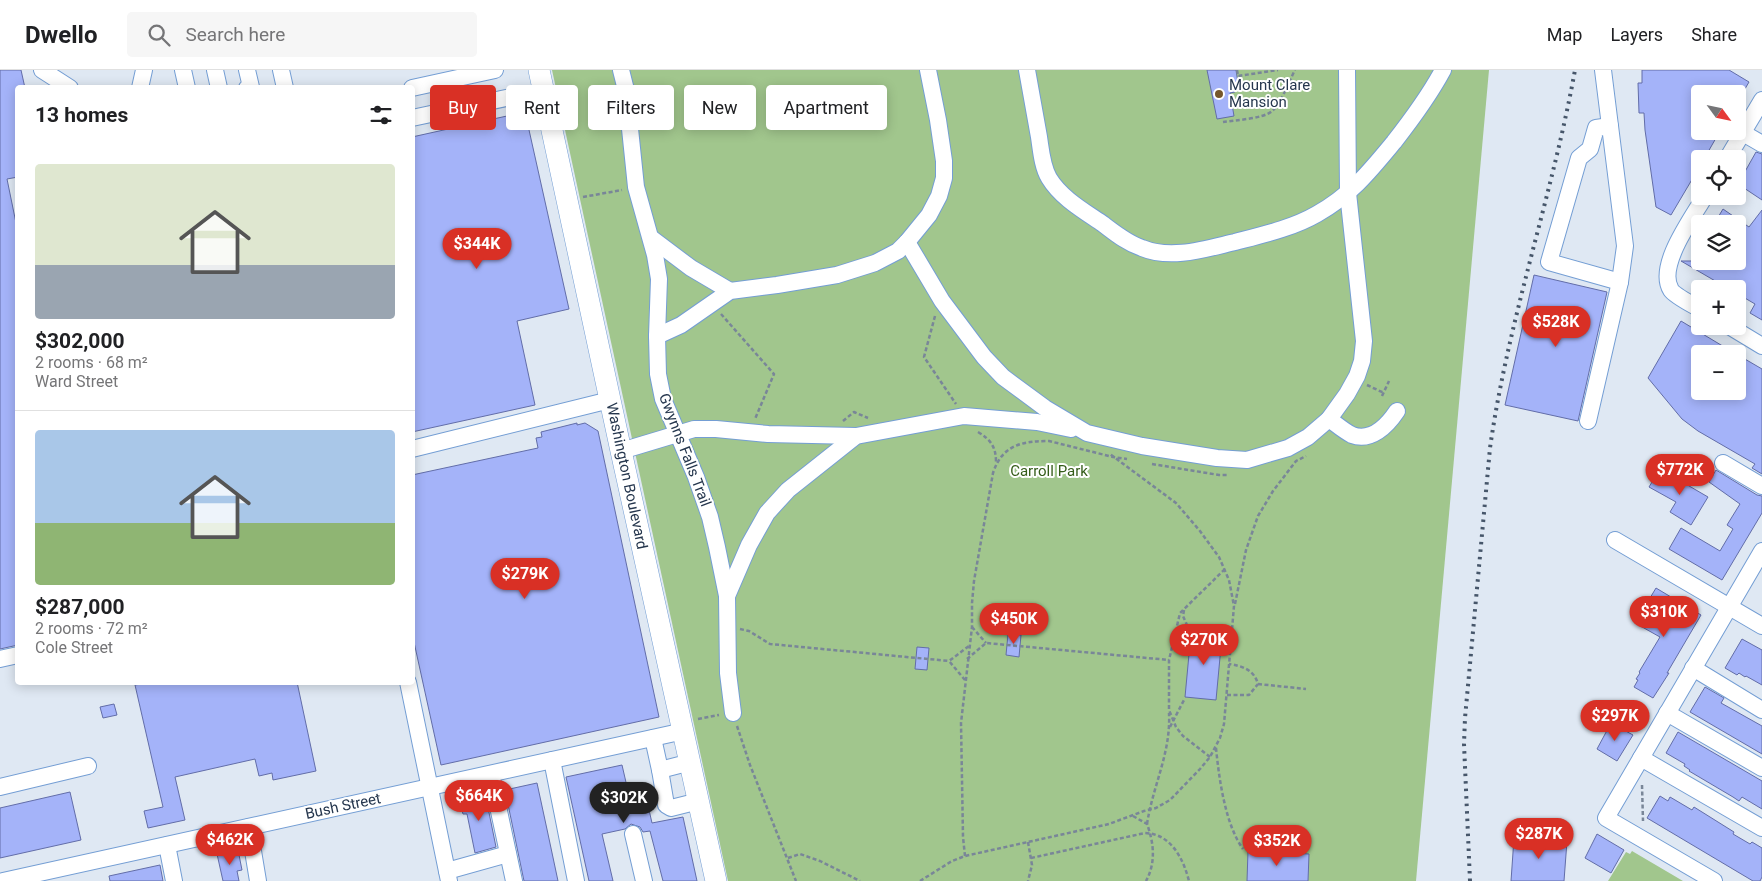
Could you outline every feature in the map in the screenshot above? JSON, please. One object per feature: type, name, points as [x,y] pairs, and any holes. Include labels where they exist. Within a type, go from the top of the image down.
[{"type":"main road","name":"Washington Boulevard","points":[[539,70],[716,881]]},
{"type":"street","points":[[42,70],[65,85]]},
{"type":"street","points":[[141,85],[144,70]]},
{"type":"street","points":[[183,70],[186,85]]},
{"type":"street","points":[[216,70],[218,85]]},
{"type":"street","points":[[247,70],[251,85]]},
{"type":"street","points":[[281,70],[284,85]]},
{"type":"street","points":[[425,82],[494,70]]},
{"type":"street","name":"Gwynns Falls Trail","points":[[621,70],[626,90],[636,187],[651,238],[659,279],[658,374],[677,433],[696,477],[710,518],[727,596],[728,673],[733,713]]},
{"type":"street","points":[[657,336],[681,324],[730,291],[837,275],[875,263],[898,251],[929,215],[944,178],[944,161],[938,120],[928,70]]},
{"type":"street","points":[[1027,70],[1043,162],[1048,177],[1077,206],[1126,240],[1141,248],[1156,252],[1188,252],[1205,249],[1286,227],[1316,215],[1348,193],[1364,178],[1415,115],[1443,70]]},
{"type":"street","points":[[621,451],[694,429],[856,436],[964,416],[1037,422],[1142,446],[1217,458],[1247,460],[1288,448],[1308,437],[1329,419],[1347,394],[1357,376],[1362,361],[1364,341],[1348,193],[1347,70]]},
{"type":"street","points":[[1588,421],[1620,282],[1624,246],[1604,70]]},
{"type":"street","points":[[415,117],[506,98]]},
{"type":"street","points":[[1746,127],[1762,100]]},
{"type":"street","points":[[1610,126],[1596,128],[1590,149],[1579,158],[1549,262],[1620,282]]},
{"type":"street","points":[[1746,134],[1762,144]]},
{"type":"street","points":[[1691,304],[1672,292],[1666,278],[1676,245],[1700,205]]},
{"type":"street","points":[[651,238],[690,268],[730,291]]},
{"type":"street","points":[[907,242],[942,301],[984,357],[1003,377],[1045,408],[1087,433]]},
{"type":"street","points":[[1744,335],[1762,346]]},
{"type":"street","points":[[415,448],[610,400]]},
{"type":"street","points":[[1329,419],[1351,434],[1360,437],[1373,435],[1385,426],[1397,411]]},
{"type":"street","points":[[727,596],[749,545],[767,513],[788,490],[856,436]]},
{"type":"street","points":[[1723,463],[1762,486]]},
{"type":"street","points":[[1615,540],[1762,626]]},
{"type":"street","points":[[1714,881],[1606,818],[1693,668],[1760,558]]},
{"type":"street","points":[[0,659],[15,656]]},
{"type":"street","points":[[1693,668],[1762,710]]},
{"type":"street","points":[[409,685],[428,788],[448,876],[508,854]]},
{"type":"street","points":[[1668,713],[1762,768]]},
{"type":"street","name":"Bush Street","points":[[3,881],[27,878],[167,845],[684,731]]},
{"type":"street","points":[[652,738],[666,805],[671,808],[699,801]]},
{"type":"street","points":[[1641,758],[1762,828]]},
{"type":"street","points":[[552,760],[576,881]]},
{"type":"street","points":[[660,770],[690,762]]},
{"type":"street","points":[[0,787],[88,766]]},
{"type":"street","points":[[491,774],[514,881]]},
{"type":"street","points":[[249,827],[258,881]]},
{"type":"street","points":[[633,834],[644,881]]},
{"type":"street","points":[[167,845],[174,881]]},
{"type":"path","points":[[1237,70],[1238,76],[1278,70]]},
{"type":"path","points":[[1223,122],[1262,116],[1273,111],[1295,70]]},
{"type":"path","points":[[581,197],[636,187]]},
{"type":"path","points":[[711,304],[774,374],[750,432]]},
{"type":"path","points":[[937,308],[924,357],[958,408]]},
{"type":"path","points":[[1364,384],[1383,395],[1389,381]]},
{"type":"path","points":[[978,432],[991,441],[994,446],[996,463]]},
{"type":"path","points":[[965,856],[961,723],[972,627],[974,581],[996,463],[1015,445],[1038,441],[1048,441],[1112,457]]},
{"type":"path","points":[[1106,451],[1176,503],[1194,524],[1219,557],[1225,569],[1234,606]]},
{"type":"path","points":[[920,881],[952,861],[965,856],[1109,824],[1151,810],[1170,800],[1183,788],[1210,757],[1220,738],[1224,724],[1234,606],[1246,550],[1258,516],[1273,491],[1296,461],[1310,452]]},
{"type":"path","points":[[1146,881],[1149,876],[1154,852],[1148,824],[1168,748],[1170,728],[1169,660],[1178,617],[1186,606],[1225,569]]},
{"type":"path","points":[[1186,606],[1184,616],[1190,632]]},
{"type":"path","points":[[972,627],[986,643],[1169,660]]},
{"type":"path","points":[[728,630],[743,629],[765,642],[779,645],[949,661],[969,646]]},
{"type":"path","points":[[968,659],[986,643]]},
{"type":"path","points":[[949,661],[965,680]]},
{"type":"path","points":[[1230,664],[1249,670],[1255,676],[1258,684]]},
{"type":"path","points":[[1258,684],[1306,688]]},
{"type":"path","points":[[1227,695],[1250,694],[1258,684]]},
{"type":"path","points":[[1170,728],[1184,700]]},
{"type":"path","points":[[1169,710],[1176,727],[1183,736],[1210,757]]},
{"type":"path","points":[[684,731],[695,720],[733,713],[746,756],[796,881]]},
{"type":"path","points":[[1216,746],[1221,788],[1232,826],[1243,849]]},
{"type":"path","points":[[1642,786],[1644,820]]},
{"type":"path","points":[[1132,816],[1148,824]]},
{"type":"path","points":[[1031,858],[1144,833],[1154,833],[1163,838],[1180,854],[1189,881]]},
{"type":"path","points":[[1028,842],[1032,865],[1028,881]]},
{"type":"path","points":[[787,858],[800,854],[820,861],[860,881]]},
{"type":"path","points":[[1149,876],[1151,880]]},
{"type":"green space","name":"Carroll Park","points":[[552,70],[1489,70],[1416,881],[728,881],[565,130],[578,130],[578,85],[555,85]]},
{"type":"green space","points":[[1632,851],[1683,881],[1608,881],[1626,852],[1630,854]]},
{"type":"building","points":[[0,70],[21,70],[24,85],[15,85],[15,178],[7,179],[15,218],[15,646],[0,649]]},
{"type":"building","name":"Mount Clare Mansion","points":[[1207,70],[1236,70],[1238,83],[1233,84],[1235,92],[1230,93],[1234,116],[1217,119]]},
{"type":"building","points":[[1642,70],[1729,70],[1749,82],[1746,87],[1746,85],[1691,85],[1691,140],[1715,140],[1709,150],[1691,150],[1691,181],[1671,215],[1656,207],[1644,113],[1639,113],[1638,83],[1642,83]]},
{"type":"building","points":[[506,116],[506,130],[529,130],[569,309],[517,321],[535,405],[415,431],[415,136],[444,130],[496,130],[496,118]]},
{"type":"building","points":[[1756,152],[1762,154],[1762,200],[1746,189],[1746,170]]},
{"type":"building","points":[[1723,209],[1732,215],[1719,215]]},
{"type":"building","points":[[1762,210],[1762,320],[1750,313],[1755,304],[1746,299],[1746,280],[1714,280],[1696,270],[1746,270],[1746,225],[1749,227]]},
{"type":"building","points":[[1681,261],[1691,261],[1691,267]]},
{"type":"building","points":[[1534,275],[1607,292],[1578,421],[1505,405]]},
{"type":"building","points":[[1681,321],[1691,327],[1691,335],[1704,335],[1721,345],[1691,345],[1691,400],[1746,400],[1746,360],[1762,369],[1762,474],[1752,468],[1755,464],[1698,431],[1682,419],[1648,378]]},
{"type":"building","points":[[577,423],[577,425],[585,423],[598,431],[659,717],[441,765],[415,647],[415,474],[538,448],[536,438],[542,437],[541,432]]},
{"type":"building","points":[[1660,469],[1708,497],[1691,525],[1670,512],[1676,502],[1649,487]]},
{"type":"building","points":[[1716,470],[1757,495],[1762,496],[1762,513],[1722,580],[1669,549],[1681,528],[1720,551],[1733,529],[1727,525],[1740,504],[1709,482]]},
{"type":"building","points":[[1656,588],[1701,615],[1653,698],[1634,687],[1638,680],[1636,679],[1639,672],[1660,637],[1635,623]]},
{"type":"building","points":[[1191,633],[1222,636],[1216,700],[1185,697]]},
{"type":"building","points":[[1008,634],[1021,635],[1019,657],[1006,655]]},
{"type":"building","points":[[1742,639],[1762,650],[1762,685],[1725,668]]},
{"type":"building","points":[[917,647],[929,648],[927,670],[915,669]]},
{"type":"building","points":[[135,685],[298,685],[316,771],[273,780],[272,773],[259,776],[255,759],[175,777],[185,820],[148,828],[144,811],[163,807]]},
{"type":"building","points":[[1705,687],[1724,698],[1721,703],[1762,726],[1762,754],[1690,712]]},
{"type":"building","points":[[114,704],[117,715],[103,718],[100,707]]},
{"type":"building","points":[[1611,723],[1633,735],[1617,761],[1597,749]]},
{"type":"building","points":[[1678,732],[1762,781],[1762,809],[1742,797],[1739,801],[1689,771],[1684,766],[1685,764],[1666,753]]},
{"type":"building","points":[[622,765],[628,791],[644,788],[652,823],[683,817],[697,881],[663,881],[650,831],[643,832],[640,827],[631,824],[625,829],[602,834],[613,881],[589,881],[566,777]]},
{"type":"building","points":[[537,783],[558,881],[524,881],[505,790]]},
{"type":"building","points":[[70,792],[81,840],[0,858],[0,808]]},
{"type":"building","points":[[485,793],[496,847],[475,853],[467,814],[463,814],[459,799]]},
{"type":"building","points":[[1660,796],[1668,801],[1670,797],[1692,810],[1694,807],[1734,832],[1733,834],[1750,844],[1752,842],[1762,848],[1762,877],[1760,881],[1753,881],[1647,818]]},
{"type":"building","points":[[1597,834],[1624,850],[1611,873],[1585,858]]},
{"type":"building","points":[[1514,838],[1567,841],[1564,881],[1511,881]]},
{"type":"building","points":[[238,850],[242,870],[237,871],[239,881],[223,881],[217,854]]},
{"type":"building","points":[[1248,851],[1309,854],[1308,881],[1247,881]]},
{"type":"building","points":[[160,865],[163,881],[110,881],[109,876]]},
{"type":"railway","points":[[1470,881],[1464,744],[1465,718],[1490,448],[1508,353],[1555,165],[1575,70]]},
{"type":"place","name":"Mount Clare Mansion","points":[[1219,94]]}]
